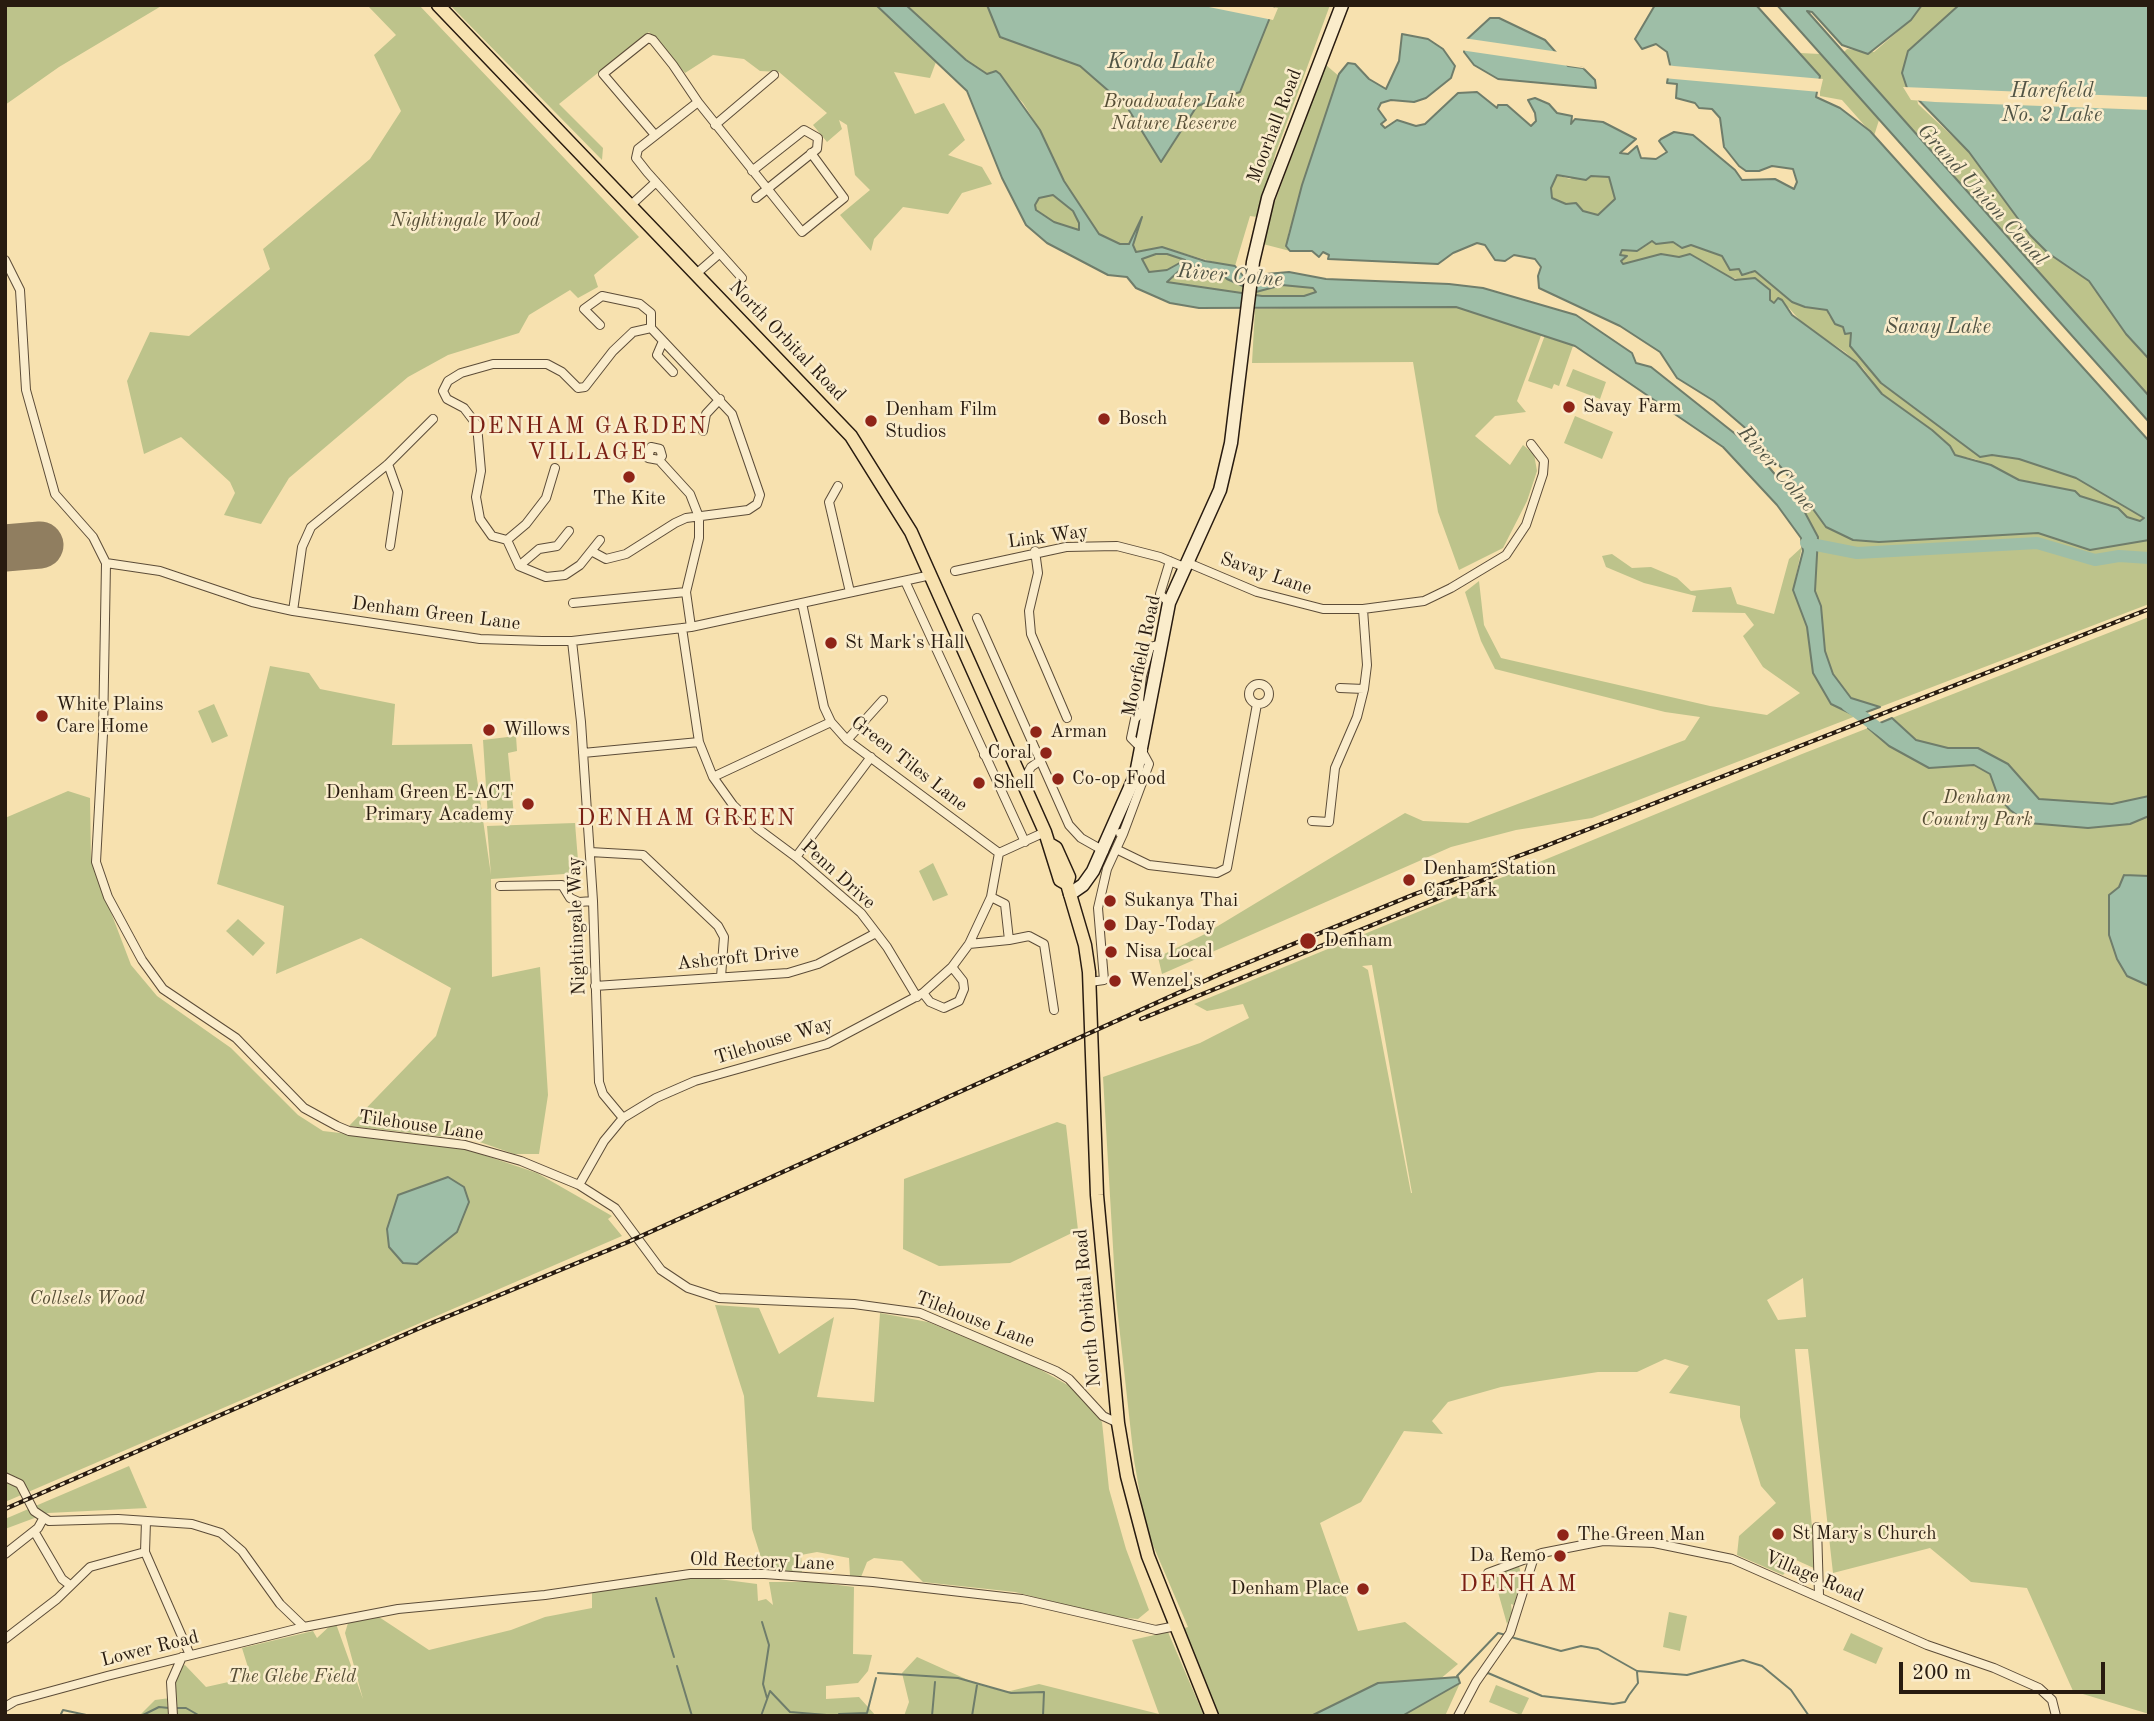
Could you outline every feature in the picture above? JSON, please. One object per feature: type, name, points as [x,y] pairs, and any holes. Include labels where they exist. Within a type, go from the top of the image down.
[{"type":"main road","name":"North Orbital Road","points":[[438,5],[851,436],[886,488],[931,575],[1051,845],[1056,848],[1067,869],[1069,889],[1085,945],[1090,982],[1094,1166],[1118,1423],[1137,1517],[1212,1716]]},
{"type":"street","name":"Moorhall Road","points":[[1245,332],[1252,262],[1268,198],[1342,5]]},
{"type":"street","points":[[655,135],[603,74],[648,38],[673,65],[715,125],[802,232],[844,198],[811,153]]},
{"type":"street","points":[[715,125],[774,75]]},
{"type":"street","points":[[698,102],[636,153],[656,182],[742,278]]},
{"type":"street","points":[[752,171],[804,130],[818,138],[819,144],[811,153],[756,198]]},
{"type":"street","points":[[630,206],[656,182]]},
{"type":"street","points":[[696,274],[719,254]]},
{"type":"street","points":[[5,260],[20,290],[26,390],[55,494],[93,537],[106,563]]},
{"type":"street","points":[[593,552],[606,559],[626,554],[675,523],[748,510],[757,504],[760,495],[732,414],[651,328],[650,313],[640,304],[602,296],[584,309],[600,325]]},
{"type":"street","points":[[507,540],[492,536],[480,519],[475,497],[481,471],[477,425],[464,408],[447,399],[443,391],[448,381],[461,373],[494,364],[547,364],[562,372],[578,388],[585,387],[613,351],[633,332],[651,328]]},
{"type":"street","name":"Moorfield Road","points":[[1069,889],[1088,879],[1110,850],[1118,833],[1143,751],[1147,710],[1169,603],[1220,490],[1231,443],[1245,332]]},
{"type":"street","points":[[663,341],[657,355],[673,372]]},
{"type":"street","points":[[703,431],[706,414],[720,399]]},
{"type":"street","points":[[293,611],[302,547],[311,527],[388,464],[433,419]]},
{"type":"street","name":"Savay Lane","points":[[1185,565],[1300,605],[1363,609],[1423,601],[1451,588],[1506,555],[1526,525],[1538,493],[1544,461],[1531,444]]},
{"type":"street","points":[[659,460],[690,494],[699,517],[699,538],[686,592],[691,627]]},
{"type":"street","points":[[388,464],[398,492],[390,546]]},
{"type":"street","points":[[507,540],[526,524],[546,498],[555,468]]},
{"type":"street","points":[[838,486],[829,502],[850,592]]},
{"type":"street","points":[[519,566],[539,549],[557,546],[569,531]]},
{"type":"street","points":[[507,540],[519,566],[547,577],[565,575],[580,565],[600,540]]},
{"type":"street","name":"Link Way","points":[[955,571],[1035,551],[1117,546],[1185,565]]},
{"type":"street","points":[[1035,551],[1038,573],[1029,611],[1031,634],[1067,718]]},
{"type":"street","points":[[1169,603],[1160,594],[1170,561]]},
{"type":"street","name":"Denham Green Lane","points":[[106,563],[160,571],[252,602],[293,611],[480,639],[572,641],[691,627],[931,575]]},
{"type":"street","name":"Tilehouse Lane","points":[[106,563],[103,734],[96,862],[113,908],[142,960],[163,989],[236,1038],[304,1108],[337,1126],[349,1131],[465,1145],[521,1161],[579,1185],[615,1208],[661,1270],[688,1288],[719,1298],[854,1304],[920,1313],[1056,1371],[1069,1379],[1103,1416],[1118,1423]]},
{"type":"street","points":[[905,582],[1025,842]]},
{"type":"street","points":[[573,603],[686,592]]},
{"type":"street","name":"Green Tiles Lane","points":[[802,603],[824,707],[831,722],[848,740],[999,853]]},
{"type":"street","points":[[1312,821],[1329,822],[1335,768],[1357,717],[1364,689],[1367,665],[1363,609]]},
{"type":"street","points":[[977,618],[1069,825],[1081,838],[1149,865],[1217,873],[1227,868],[1257,704]]},
{"type":"street","name":"Penn Drive","points":[[682,628],[699,742],[713,777],[749,820],[861,913],[920,995]]},
{"type":"street","name":"Nightingale Way","points":[[572,641],[590,852],[599,1082],[603,1094],[623,1118]]},
{"type":"street","points":[[1340,688],[1364,689]]},
{"type":"street","points":[[848,740],[883,700]]},
{"type":"street","points":[[713,777],[831,722]]},
{"type":"street","points":[[583,753],[699,742]]},
{"type":"street","points":[[984,755],[1007,745]]},
{"type":"street","points":[[796,857],[871,757]]},
{"type":"street","points":[[1023,782],[1041,760]]},
{"type":"street","points":[[999,853],[1045,832]]},
{"type":"street","points":[[1090,982],[1104,980],[1098,908],[1110,850]]},
{"type":"street","points":[[590,852],[643,855],[718,926],[724,937],[721,977]]},
{"type":"street","name":"Tilehouse Way","points":[[579,1185],[604,1141],[623,1118],[656,1098],[695,1081],[827,1044],[920,995],[952,967],[969,944],[991,897],[999,853]]},
{"type":"street","points":[[500,886],[562,884],[570,898],[579,902],[593,901]]},
{"type":"street","points":[[991,897],[1005,904],[1009,940]]},
{"type":"street","name":"Ashcroft Drive","points":[[595,986],[788,973],[808,967],[876,933]]},
{"type":"street","points":[[969,944],[1029,936],[1044,944],[1054,1010]]},
{"type":"street","points":[[920,995],[944,1008],[959,1001],[964,989],[963,981],[952,967]]},
{"type":"street","points":[[5,1477],[20,1485],[34,1511],[43,1519],[58,1522],[118,1518],[192,1524],[221,1533],[242,1551],[280,1604],[304,1627]]},
{"type":"street","points":[[5,1554],[34,1531],[43,1519]]},
{"type":"street","points":[[146,1521],[145,1552],[186,1656],[171,1682],[173,1716]]},
{"type":"street","points":[[1817,1527],[1819,1595]]},
{"type":"street","points":[[34,1531],[62,1579],[70,1585]]},
{"type":"street","name":"Village Road","points":[[1488,1573],[1534,1557],[1603,1541],[1654,1543],[1732,1559],[1819,1595],[1927,1645],[1994,1668],[2039,1688],[2052,1700],[2056,1714]]},
{"type":"street","points":[[5,1640],[57,1599],[90,1567],[145,1552]]},
{"type":"street","points":[[1458,1716],[1485,1668],[1509,1636],[1534,1557]]},
{"type":"street","name":"Old Rectory Lane","points":[[304,1627],[398,1609],[545,1595],[690,1574],[753,1574],[873,1582],[1023,1599],[1139,1627],[1166,1629],[1176,1626]]},
{"type":"street","name":"Lower Road","points":[[5,1707],[16,1701],[304,1627]]},
{"type":"green space","points":[[5,5],[163,5],[59,67],[5,105]]},
{"type":"green space","name":"Nightingale Wood","points":[[367,5],[419,5],[639,237],[594,275],[598,287],[578,298],[570,290],[529,315],[519,333],[448,355],[408,377],[289,478],[261,524],[224,515],[235,493],[230,482],[181,437],[144,454],[127,381],[150,332],[189,336],[270,269],[263,249],[370,159],[401,111],[374,55],[396,35]]},
{"type":"green space","points":[[450,5],[876,5],[936,62],[930,78],[894,72],[915,114],[944,103],[965,140],[948,155],[982,167],[992,184],[962,193],[948,214],[903,207],[874,239],[871,251],[840,215],[870,190],[855,175],[847,125],[839,120],[842,129],[827,142],[813,125],[827,113],[779,72],[760,71],[744,59],[713,55],[685,73],[649,32],[559,104],[603,148],[602,160]]},
{"type":"green space","name":"Broadwater Lake Nature Reserve","points":[[906,5],[1330,5],[1276,152],[1257,217],[1250,216],[1235,266],[1227,266],[1162,247],[1136,252],[1133,245],[1141,218],[1129,244],[1120,244],[1099,234],[1064,181],[1040,130],[1023,103],[993,71],[987,74],[966,60]]},
{"type":"green space","points":[[1922,5],[1959,5],[1908,51],[1918,104],[1969,152],[2030,235],[2048,253],[2089,281],[2126,334],[2149,359],[2149,396],[1843,53],[1847,49],[1874,52],[1911,20]]},
{"type":"green space","points":[[1800,53],[1820,54],[1879,120],[1874,136],[1842,100],[1820,96],[1820,76]]},
{"type":"green space","points":[[1326,65],[1340,77],[1289,231],[1286,246],[1290,251],[1263,244],[1262,236]]},
{"type":"green space","points":[[1557,175],[1570,179],[1575,176],[1609,177],[1615,199],[1598,216],[1583,211],[1575,203],[1566,204],[1552,198],[1551,188]]},
{"type":"green space","points":[[1053,195],[1073,211],[1079,223],[1079,231],[1054,222],[1036,210],[1035,205],[1039,198]]},
{"type":"green space","points":[[1652,240],[1656,244],[1673,242],[1682,248],[1691,245],[1722,256],[1730,270],[1735,268],[1749,274],[1755,271],[1783,295],[1805,307],[1827,309],[1829,316],[1851,333],[1850,346],[1881,383],[1980,457],[1992,455],[2019,459],[2076,478],[2145,518],[2141,522],[2127,517],[2118,508],[2079,496],[2075,491],[2019,480],[1975,459],[1955,455],[1950,446],[1932,430],[1882,394],[1863,368],[1845,352],[1803,324],[1789,308],[1774,303],[1741,280],[1719,274],[1690,254],[1679,257],[1661,254],[1623,264],[1621,261],[1626,257],[1620,255],[1622,250],[1637,251]]},
{"type":"green space","points":[[1156,254],[1167,254],[1186,260],[1167,270],[1149,273],[1142,259]]},
{"type":"green space","points":[[1191,266],[1219,272],[1227,279],[1261,291],[1282,285],[1313,288],[1316,292],[1304,296],[1262,296],[1167,282],[1181,269]]},
{"type":"green space","points":[[1340,306],[1456,307],[1542,333],[1517,401],[1526,412],[1495,416],[1475,436],[1510,465],[1523,445],[1534,454],[1537,471],[1527,501],[1503,548],[1459,570],[1438,512],[1413,362],[1252,363],[1255,309]]},
{"type":"green space","points":[[1545,335],[1573,346],[1559,386],[1554,384],[1552,389],[1528,381]]},
{"type":"green space","points":[[1573,369],[1606,382],[1600,399],[1566,386]]},
{"type":"green space","points":[[1575,416],[1613,432],[1602,459],[1564,443]]},
{"type":"green space","points":[[1807,501],[1826,527],[1853,540],[1879,542],[2038,533],[2090,550],[2149,540],[2149,604],[1880,707],[1851,698],[1833,674],[1825,651],[1821,606],[1815,591],[1818,537],[1802,507]]},
{"type":"green space","points":[[1802,547],[1793,590],[1807,627],[1813,673],[1831,704],[1856,716],[1592,818],[1516,830],[1451,847],[1162,974],[1158,957],[1203,935],[1405,813],[1423,821],[1468,823],[1685,740],[1700,717],[1665,712],[1495,669],[1481,641],[1465,592],[1479,581],[1484,625],[1501,658],[1710,706],[1767,715],[1800,693],[1763,667],[1743,636],[1754,625],[1745,613],[1692,612],[1696,596],[1644,583],[1606,567],[1602,556],[1612,554],[1632,568],[1651,567],[1677,578],[1691,591],[1731,587],[1737,604],[1774,614],[1789,559]]},
{"type":"green space","name":"Denham Country Park","points":[[2149,617],[2149,1714],[2073,1691],[2027,1588],[1971,1582],[1930,1548],[1833,1573],[1808,1349],[1795,1349],[1816,1569],[1796,1560],[1783,1575],[1737,1555],[1739,1536],[1776,1503],[1761,1486],[1740,1417],[1740,1406],[1669,1393],[1689,1366],[1665,1359],[1637,1372],[1598,1372],[1501,1387],[1448,1402],[1432,1421],[1443,1434],[1404,1431],[1361,1502],[1320,1523],[1358,1631],[1405,1622],[1458,1664],[1439,1680],[1378,1683],[1311,1716],[1214,1716],[1178,1630],[1188,1627],[1146,1529],[1134,1460],[1116,1298],[1103,1077],[1200,1043],[1249,1018],[1243,1004],[1207,1011],[1194,1004],[1802,754],[1868,728],[1871,731],[1895,721],[1892,718]],"holes":[[[1372,965],[1412,1193],[1368,970],[1362,966]],[[1803,1278],[1806,1317],[1778,1320],[1767,1300]]]},
{"type":"green space","points":[[270,666],[309,673],[320,689],[395,704],[392,745],[472,744],[491,875],[487,826],[575,823],[579,873],[491,879],[492,977],[540,967],[548,1095],[539,1154],[514,1154],[474,1140],[349,1126],[436,1036],[451,988],[361,938],[276,974],[284,906],[217,884]]},
{"type":"green space","points":[[214,704],[228,736],[212,743],[198,711]]},
{"type":"green space","points":[[516,736],[517,751],[508,753],[514,816],[488,817],[483,740]]},
{"type":"green space","name":"Collsels Wood","points":[[68,791],[90,798],[91,860],[131,965],[157,996],[231,1048],[298,1115],[323,1131],[460,1147],[537,1173],[612,1216],[608,1219],[622,1236],[5,1502],[5,818]]},
{"type":"green space","points":[[933,863],[948,895],[933,901],[919,871]]},
{"type":"green space","points":[[238,919],[265,943],[253,956],[226,931]]},
{"type":"green space","points":[[1057,1122],[1066,1125],[1078,1230],[1010,1263],[939,1266],[903,1249],[904,1179]]},
{"type":"green space","points":[[715,1305],[759,1308],[779,1354],[834,1317],[817,1397],[874,1402],[880,1313],[928,1322],[1032,1365],[1075,1389],[1102,1422],[1109,1489],[1126,1549],[1149,1610],[1138,1619],[1113,1617],[1015,1592],[923,1582],[902,1561],[874,1558],[867,1562],[861,1577],[850,1576],[849,1558],[817,1552],[801,1555],[802,1573],[765,1570],[752,1529],[744,1396]]},
{"type":"green space","points":[[129,1466],[147,1508],[48,1513],[5,1529],[5,1519]]},
{"type":"green space","points":[[1519,1566],[1522,1578],[1514,1605],[1511,1604],[1512,1613],[1507,1624],[1494,1578],[1499,1572]]},
{"type":"green space","name":"The Glebe Field","points":[[657,1573],[661,1583],[688,1575],[757,1584],[758,1601],[766,1599],[773,1605],[769,1582],[815,1582],[854,1587],[853,1654],[872,1655],[868,1671],[858,1683],[826,1686],[826,1699],[859,1697],[876,1716],[139,1716],[155,1700],[170,1698],[178,1667],[185,1665],[206,1687],[251,1677],[242,1648],[313,1631],[317,1638],[335,1621],[363,1699],[345,1633],[348,1623],[379,1617],[429,1650],[511,1630],[545,1617],[592,1608],[592,1592]]},
{"type":"green space","points":[[1669,1612],[1687,1616],[1680,1651],[1663,1647]]},
{"type":"green space","points":[[1168,1632],[1204,1716],[904,1716],[909,1702],[902,1673],[917,1657],[977,1684],[1006,1692],[1039,1684],[1159,1714],[1132,1640]]},
{"type":"green space","points":[[1851,1633],[1883,1648],[1876,1664],[1843,1650]]},
{"type":"green space","points":[[1460,1683],[1445,1716],[1402,1716],[1416,1706]]},
{"type":"green space","points":[[1496,1685],[1529,1698],[1521,1715],[1489,1702]]},
{"type":"water","points":[[876,5],[906,5],[966,60],[987,74],[996,71],[1000,74],[1040,130],[1064,181],[1099,234],[1120,244],[1129,244],[1142,217],[1133,245],[1136,252],[1162,247],[1205,261],[1235,266],[1243,276],[1289,272],[1326,279],[1483,288],[1576,315],[1632,353],[1636,363],[1651,367],[1753,448],[1802,507],[1818,537],[1815,591],[1821,606],[1825,651],[1833,674],[1851,698],[1880,707],[1856,716],[1831,704],[1813,673],[1807,627],[1793,590],[1803,551],[1801,538],[1777,505],[1723,447],[1575,346],[1456,307],[1199,308],[1170,303],[1136,288],[1127,277],[1108,275],[1047,243],[1026,225],[1002,178],[967,91]],"holes":[[[1053,195],[1073,211],[1079,223],[1079,230],[1054,222],[1036,210],[1035,205],[1039,198]],[[1156,254],[1167,254],[1185,260],[1167,270],[1149,272],[1142,259]],[[1191,266],[1219,272],[1227,279],[1256,292],[1282,285],[1313,288],[1316,292],[1304,296],[1262,296],[1167,282],[1181,269]]]},
{"type":"water","name":"Korda Lake","points":[[987,5],[1275,5],[1240,92],[1197,106],[1161,162],[1127,107],[1080,66],[1000,37]]},
{"type":"water","name":"Savay Lake","points":[[1655,5],[1756,5],[1820,76],[1816,97],[1840,108],[1870,131],[2149,441],[2149,540],[2090,550],[2038,533],[1879,542],[1853,540],[1826,527],[1792,480],[1751,433],[1714,401],[1677,378],[1660,352],[1620,326],[1539,288],[1538,276],[1541,267],[1535,259],[1514,255],[1505,261],[1495,260],[1485,245],[1477,243],[1453,253],[1438,264],[1328,259],[1329,255],[1323,252],[1319,257],[1312,251],[1290,251],[1286,246],[1302,185],[1339,74],[1348,63],[1355,64],[1369,79],[1386,89],[1399,61],[1402,34],[1428,39],[1443,49],[1455,66],[1451,78],[1426,98],[1414,102],[1391,100],[1381,103],[1378,109],[1386,120],[1381,124],[1385,128],[1397,120],[1416,126],[1425,124],[1458,93],[1477,92],[1497,108],[1498,105],[1507,105],[1531,126],[1536,121],[1528,100],[1535,98],[1549,104],[1557,113],[1572,116],[1571,124],[1575,119],[1603,122],[1636,139],[1620,153],[1628,154],[1637,146],[1641,158],[1656,159],[1667,152],[1659,141],[1661,139],[1674,132],[1693,135],[1735,170],[1742,180],[1775,179],[1794,189],[1797,182],[1793,169],[1772,166],[1759,171],[1746,171],[1739,166],[1724,147],[1720,118],[1712,109],[1699,108],[1695,103],[1676,98],[1677,84],[1667,83],[1670,65],[1667,52],[1656,44],[1642,49],[1635,39]],"holes":[[[1557,175],[1586,180],[1591,176],[1609,177],[1615,199],[1598,215],[1583,211],[1576,203],[1566,204],[1552,198],[1551,188]],[[1652,241],[1656,244],[1673,242],[1682,248],[1691,245],[1722,256],[1730,270],[1739,269],[1742,275],[1755,271],[1792,302],[1827,310],[1835,324],[1843,327],[1845,334],[1851,333],[1850,346],[1881,383],[1980,457],[1992,455],[2019,459],[2076,478],[2144,518],[2140,521],[2127,517],[2118,508],[2080,496],[2075,491],[2019,480],[1991,465],[1955,455],[1950,446],[1932,430],[1882,394],[1856,362],[1792,315],[1782,300],[1778,298],[1774,303],[1770,300],[1770,290],[1755,278],[1735,280],[1690,254],[1679,257],[1661,254],[1623,264],[1621,261],[1627,256],[1620,255],[1622,250],[1637,251]]]},
{"type":"water","points":[[1777,5],[1922,5],[1911,20],[1868,54],[1842,45],[1812,12],[1807,11],[2149,396],[2149,422]]},
{"type":"water","name":"Harefield No. 2 Lake","points":[[1959,5],[2149,5],[2149,359],[2126,334],[2089,281],[2048,253],[2030,235],[1969,152],[1907,88],[1902,73],[1908,51]]},
{"type":"water","points":[[1490,18],[1499,18],[1545,40],[1568,66],[1583,68],[1595,80],[1596,88],[1498,79],[1474,65],[1464,52],[1465,41]]},
{"type":"water","points":[[1892,718],[1916,740],[1948,748],[1978,748],[2008,764],[2039,799],[2112,804],[2149,796],[2149,816],[2130,824],[2088,828],[2028,823],[2010,810],[1998,796],[1990,774],[1974,765],[1929,768],[1889,746],[1868,728]]},
{"type":"water","points":[[2124,875],[2149,876],[2149,986],[2127,976],[2117,959],[2109,935],[2109,895],[2119,887]]},
{"type":"water","points":[[448,1177],[464,1187],[469,1202],[457,1232],[417,1264],[403,1263],[389,1247],[387,1229],[398,1195]]},
{"type":"water","points":[[1458,1677],[1460,1683],[1402,1716],[1311,1716],[1378,1683]]},
{"type":"pier","points":[[1199,5],[1261,5],[1278,8],[1273,20]]},
{"type":"pier","points":[[1463,38],[1566,53],[1570,63],[1589,69],[1460,50]]},
{"type":"pier","points":[[1667,65],[1823,79],[1820,92],[1664,78]]},
{"type":"pier","points":[[1903,87],[2149,97],[2149,110],[1911,100]]},
{"type":"waterway","points":[[1806,543],[1857,553],[2037,543],[2095,560],[2119,556],[2149,558]]},
{"type":"waterway","name":"River Colne","points":[[1847,705],[1886,734]]},
{"type":"waterway","points":[[656,1598],[674,1657]]},
{"type":"waterway","points":[[762,1622],[769,1645],[763,1684],[767,1698]]},
{"type":"waterway","points":[[1457,1676],[1498,1633],[1506,1635]]},
{"type":"waterway","points":[[1511,1637],[1561,1651],[1581,1646],[1598,1649],[1637,1671],[1687,1675],[1743,1660],[1762,1666],[1791,1690],[1809,1716]]},
{"type":"waterway","points":[[677,1666],[692,1716]]},
{"type":"waterway","points":[[1485,1675],[1488,1673],[1542,1696],[1613,1704],[1625,1702],[1638,1683],[1637,1672]]},
{"type":"waterway","points":[[878,1673],[958,1678],[1011,1693],[1044,1692],[1043,1716]]},
{"type":"waterway","points":[[839,1714],[867,1713],[876,1678]]},
{"type":"waterway","points":[[932,1716],[935,1682]]},
{"type":"waterway","points":[[972,1716],[977,1685]]},
{"type":"waterway","points":[[761,1716],[770,1691],[790,1712],[839,1716]]},
{"type":"waterway","points":[[141,1716],[159,1707],[169,1708]]},
{"type":"waterway","points":[[175,1708],[186,1708],[200,1716]]},
{"type":"waterway","points":[[60,1716],[63,1710],[91,1716]]},
{"type":"runway","points":[[5,548],[40,545]]},
{"type":"railway","points":[[5,1509],[422,1327],[628,1242],[1220,974],[1415,894],[1543,847],[2149,609]]},
{"type":"railway","points":[[1141,1019],[1498,874]]},
{"type":"place","name":"Savay Farm","points":[[1569,407]]},
{"type":"place","name":"Bosch","points":[[1104,419]]},
{"type":"place","name":"Denham Film Studios","points":[[871,421]]},
{"type":"place","name":"The Kite","points":[[629,477]]},
{"type":"place","name":"St Mark's Hall","points":[[831,643]]},
{"type":"place","name":"White Plains Care Home","points":[[42,716]]},
{"type":"place","name":"Willows","points":[[489,730]]},
{"type":"place","name":"Arman","points":[[1036,732]]},
{"type":"place","name":"Coral","points":[[1046,753]]},
{"type":"place","name":"Co-op Food","points":[[1058,779]]},
{"type":"place","name":"Shell","points":[[979,783]]},
{"type":"place","name":"Denham Green E-ACT Primary Academy","points":[[528,804]]},
{"type":"place","name":"Denham Station Car Park","points":[[1409,880]]},
{"type":"place","name":"Sukanya Thai","points":[[1110,901]]},
{"type":"place","name":"Day-Today","points":[[1110,925]]},
{"type":"place","name":"Denham","points":[[1308,941]]},
{"type":"place","name":"Nisa Local","points":[[1111,952]]},
{"type":"place","name":"Wenzel's","points":[[1115,981]]},
{"type":"place","name":"St Mary's Church","points":[[1778,1534]]},
{"type":"place","name":"The Green Man","points":[[1563,1535]]},
{"type":"place","name":"Da Remo","points":[[1560,1556]]},
{"type":"place","name":"Denham Place","points":[[1363,1589]]},
{"type":"district","name":"DENHAM GARDEN VILLAGE","points":[[588,440]]},
{"type":"district","name":"DENHAM GREEN","points":[[687,819]]},
{"type":"district","name":"DENHAM","points":[[1519,1585]]},
{"type":"water label","name":"Grand Union Canal","points":[[1982,195]]}]
